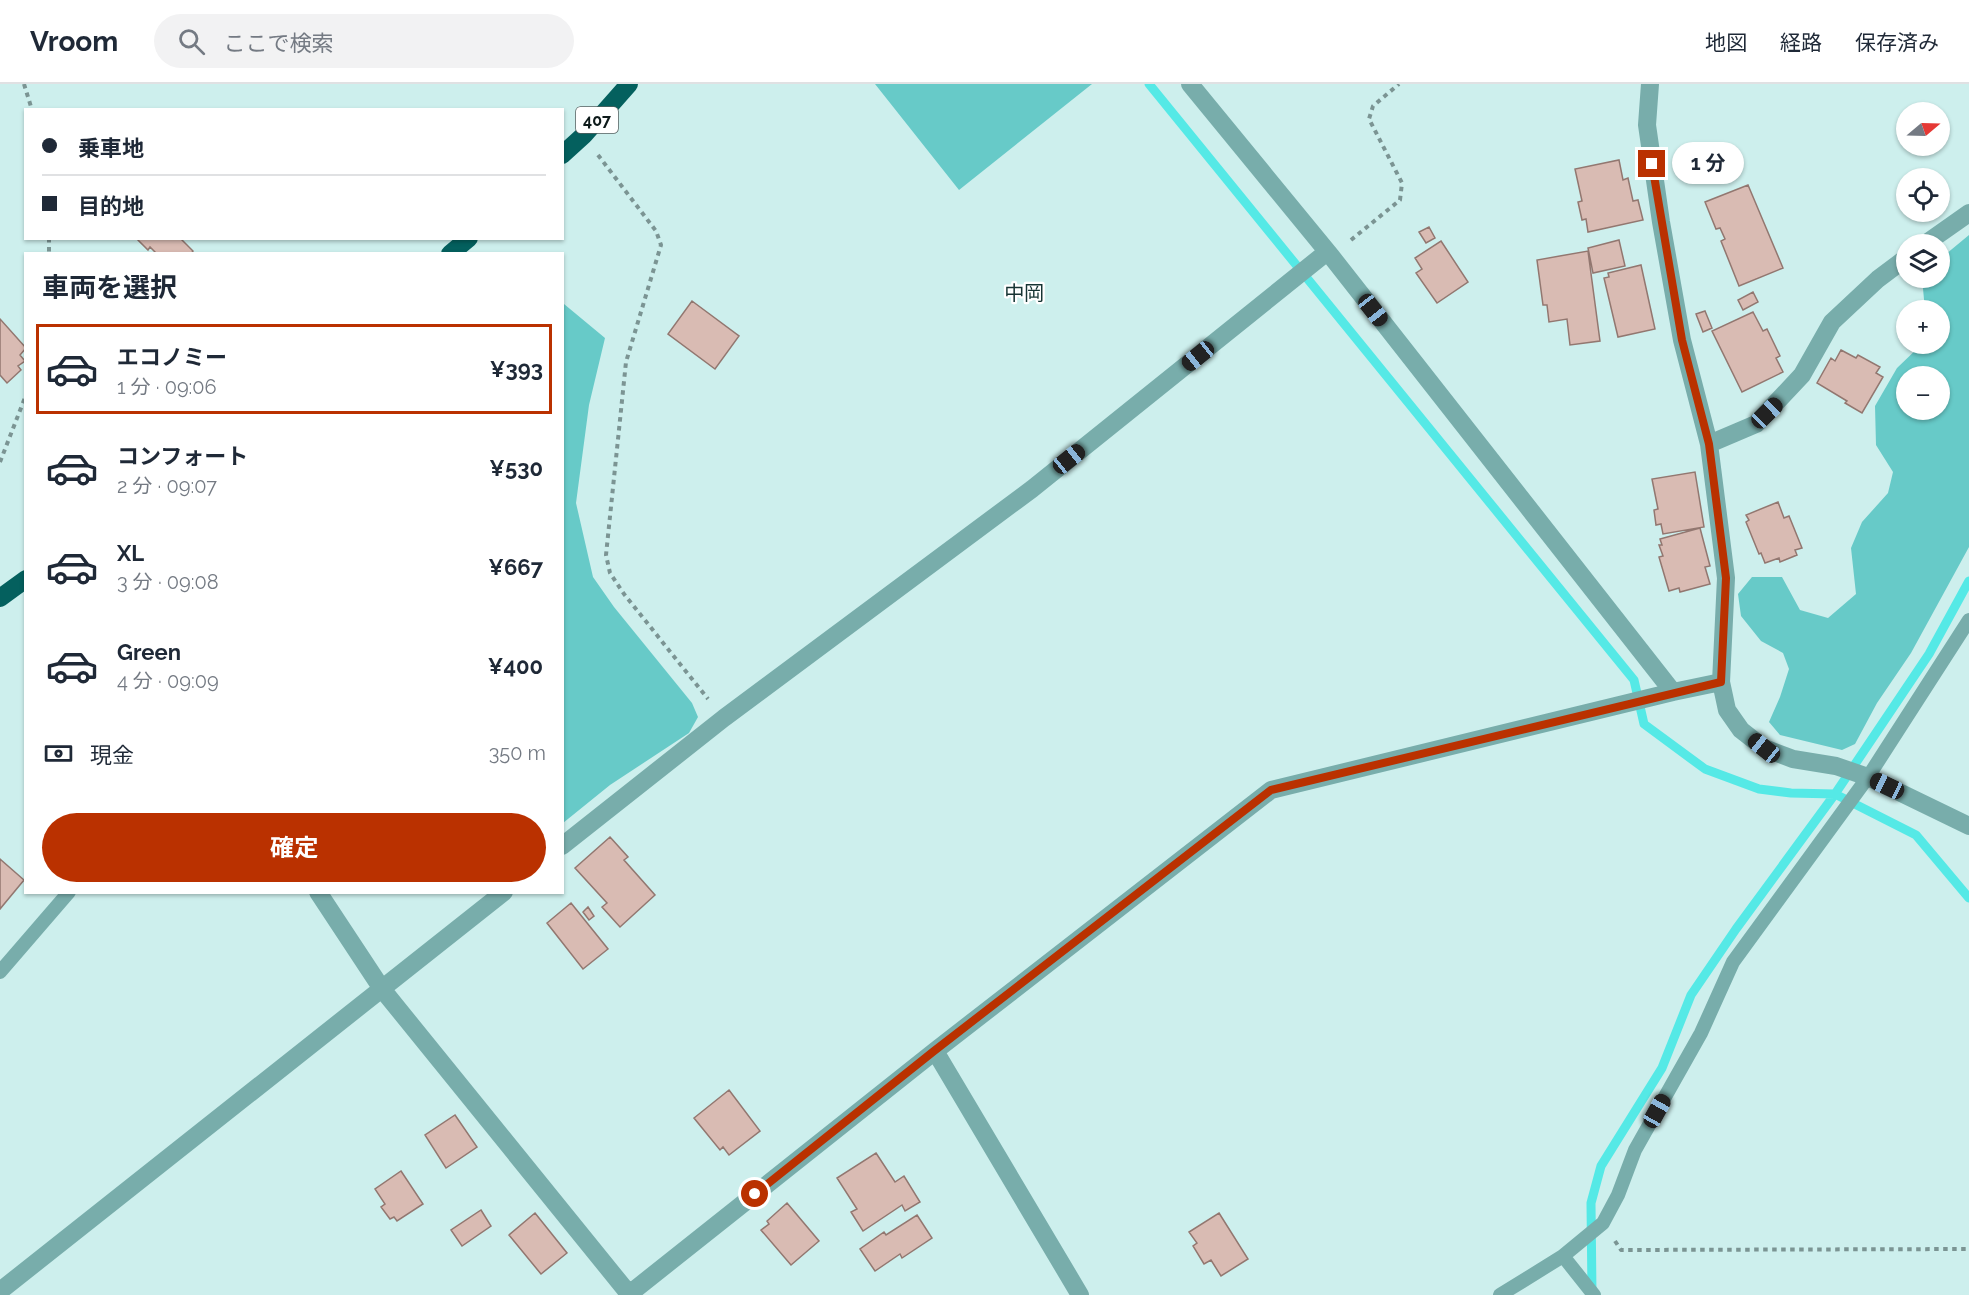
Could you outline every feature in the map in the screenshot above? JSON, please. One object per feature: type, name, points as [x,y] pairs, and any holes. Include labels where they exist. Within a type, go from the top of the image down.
[{"type":"highway","name":"407","points":[[564,153],[584,135],[629,84]]},
{"type":"highway","points":[[452,252],[467,240]]},
{"type":"highway","points":[[0,598],[24,580]]},
{"type":"street","points":[[1190,84],[1329,254],[1673,692]]},
{"type":"street","points":[[1650,84],[1647,125],[1661,222],[1682,340],[1709,444],[1726,578],[1721,682],[1727,710],[1741,730],[1764,748],[1794,759],[1836,766],[1868,777],[1969,826]]},
{"type":"street","points":[[1940,234],[1969,213]]},
{"type":"street","points":[[564,844],[724,718],[1032,489],[1329,254]]},
{"type":"street","points":[[1709,444],[1756,424],[1802,375],[1832,322],[1896,266]]},
{"type":"street","points":[[319,894],[382,989],[629,1295],[934,1051],[1271,790],[1721,682]]},
{"type":"street","points":[[0,1291],[501,894]]},
{"type":"street","points":[[934,1051],[1080,1295]]},
{"type":"lane","points":[[1500,1295],[1563,1256],[1603,1223],[1618,1196],[1635,1150],[1701,1033],[1733,962],[1868,777],[1969,620]]},
{"type":"lane","points":[[0,972],[67,894]]},
{"type":"lane","points":[[1563,1256],[1594,1295]]},
{"type":"path","points":[[24,84],[31,108]]},
{"type":"path","points":[[1329,254],[1400,200],[1402,183],[1369,119],[1374,106],[1399,84]]},
{"type":"path","points":[[584,135],[656,231],[661,244],[626,362],[606,555],[610,573],[624,594],[724,718]]},
{"type":"path","points":[[0,462],[24,400]]},
{"type":"path","points":[[1603,1223],[1621,1250],[1969,1249]]},
{"type":"shaded area","points":[[875,84],[1092,84],[959,190]]},
{"type":"shaded area","points":[[1969,235],[1969,547],[1911,653],[1877,703],[1855,744],[1842,750],[1780,735],[1769,722],[1789,669],[1783,653],[1761,641],[1741,616],[1738,594],[1752,577],[1782,577],[1800,610],[1828,618],[1856,594],[1851,548],[1862,522],[1888,493],[1893,472],[1876,445],[1875,406],[1896,370],[1896,420],[1950,420],[1950,366],[1899,366],[1912,354],[1950,354],[1950,300],[1924,300],[1923,288],[1950,288],[1950,251]]},
{"type":"shaded area","points":[[564,304],[605,338],[589,405],[576,503],[593,577],[614,607],[692,703],[698,717],[689,733],[610,785],[564,822]]},
{"type":"building","points":[[1619,160],[1623,180],[1628,178],[1633,201],[1638,200],[1643,220],[1588,232],[1586,219],[1582,220],[1578,202],[1582,201],[1575,169]]},
{"type":"building","points":[[1748,185],[1783,268],[1739,286],[1721,241],[1725,239],[1720,228],[1716,229],[1705,202]]},
{"type":"building","points":[[1429,227],[1435,238],[1426,243],[1419,232]]},
{"type":"building","points":[[138,240],[182,240],[193,251],[155,252],[150,247],[148,250]]},
{"type":"building","points":[[1619,240],[1625,266],[1593,273],[1588,248]]},
{"type":"building","points":[[1441,241],[1468,282],[1437,303],[1416,273],[1422,269],[1415,258]]},
{"type":"building","points":[[1588,251],[1600,341],[1570,345],[1567,319],[1549,322],[1547,305],[1543,305],[1537,260]]},
{"type":"building","points":[[1641,265],[1655,329],[1618,337],[1604,278],[1609,277],[1608,273]]},
{"type":"building","points":[[1753,292],[1758,302],[1743,310],[1738,300]]},
{"type":"building","points":[[692,301],[739,336],[715,369],[668,334]]},
{"type":"building","points":[[1705,311],[1712,328],[1703,332],[1696,314]]},
{"type":"building","points":[[1753,312],[1763,331],[1767,329],[1780,356],[1776,358],[1783,372],[1742,392],[1712,331]]},
{"type":"building","points":[[0,319],[24,346],[24,350],[20,355],[24,362],[18,366],[21,370],[7,383],[0,375]]},
{"type":"building","points":[[1841,350],[1856,358],[1858,355],[1880,367],[1876,373],[1883,377],[1862,413],[1817,383],[1831,358],[1835,361]]},
{"type":"building","points":[[1695,472],[1704,527],[1663,534],[1661,524],[1656,525],[1654,510],[1658,509],[1652,479]]},
{"type":"building","points":[[1778,502],[1784,518],[1789,516],[1802,548],[1795,550],[1797,555],[1780,562],[1779,558],[1765,563],[1746,522],[1749,520],[1746,515]]},
{"type":"building","points":[[1700,528],[1710,566],[1705,567],[1710,584],[1680,592],[1679,588],[1669,591],[1659,557],[1663,556],[1659,545],[1662,545],[1660,539]]},
{"type":"building","points":[[610,837],[628,857],[624,860],[655,895],[620,927],[602,907],[607,903],[575,868]]},
{"type":"building","points":[[0,859],[24,880],[0,909]]},
{"type":"building","points":[[571,903],[608,949],[583,969],[547,923]]},
{"type":"building","points":[[588,907],[594,916],[589,920],[583,912]]},
{"type":"building","points":[[729,1090],[760,1131],[729,1155],[723,1147],[720,1150],[694,1118]]},
{"type":"building","points":[[455,1115],[477,1147],[446,1168],[425,1135]]},
{"type":"building","points":[[876,1153],[895,1182],[904,1176],[920,1202],[905,1211],[902,1205],[863,1231],[851,1212],[857,1209],[837,1178]]},
{"type":"building","points":[[401,1171],[423,1204],[397,1221],[394,1217],[390,1219],[381,1207],[385,1204],[375,1189]]},
{"type":"building","points":[[787,1203],[819,1241],[791,1265],[761,1230],[769,1224],[767,1221]]},
{"type":"building","points":[[481,1210],[491,1226],[462,1246],[451,1230]]},
{"type":"building","points":[[535,1213],[567,1253],[541,1274],[509,1235]]},
{"type":"building","points":[[1219,1213],[1248,1259],[1221,1276],[1211,1260],[1204,1264],[1193,1246],[1197,1243],[1189,1232]]},
{"type":"building","points":[[917,1215],[932,1238],[902,1258],[900,1254],[875,1271],[860,1249],[884,1232],[886,1235]]},
{"type":"waterway","points":[[1149,84],[1634,680],[1644,724],[1705,769],[1759,789],[1791,793],[1835,794],[1916,835],[1969,898]]},
{"type":"waterway","points":[[1592,1294],[1591,1203],[1601,1166],[1662,1068],[1691,995],[1736,929],[1835,794],[1929,654],[1969,581]]},
{"type":"district","name":"中岡","points":[[1024,293]]},
{"type":"route","points":[[755,1194],[934,1051],[1271,790],[1721,682],[1726,578],[1709,444],[1682,340],[1652,164]]}]
